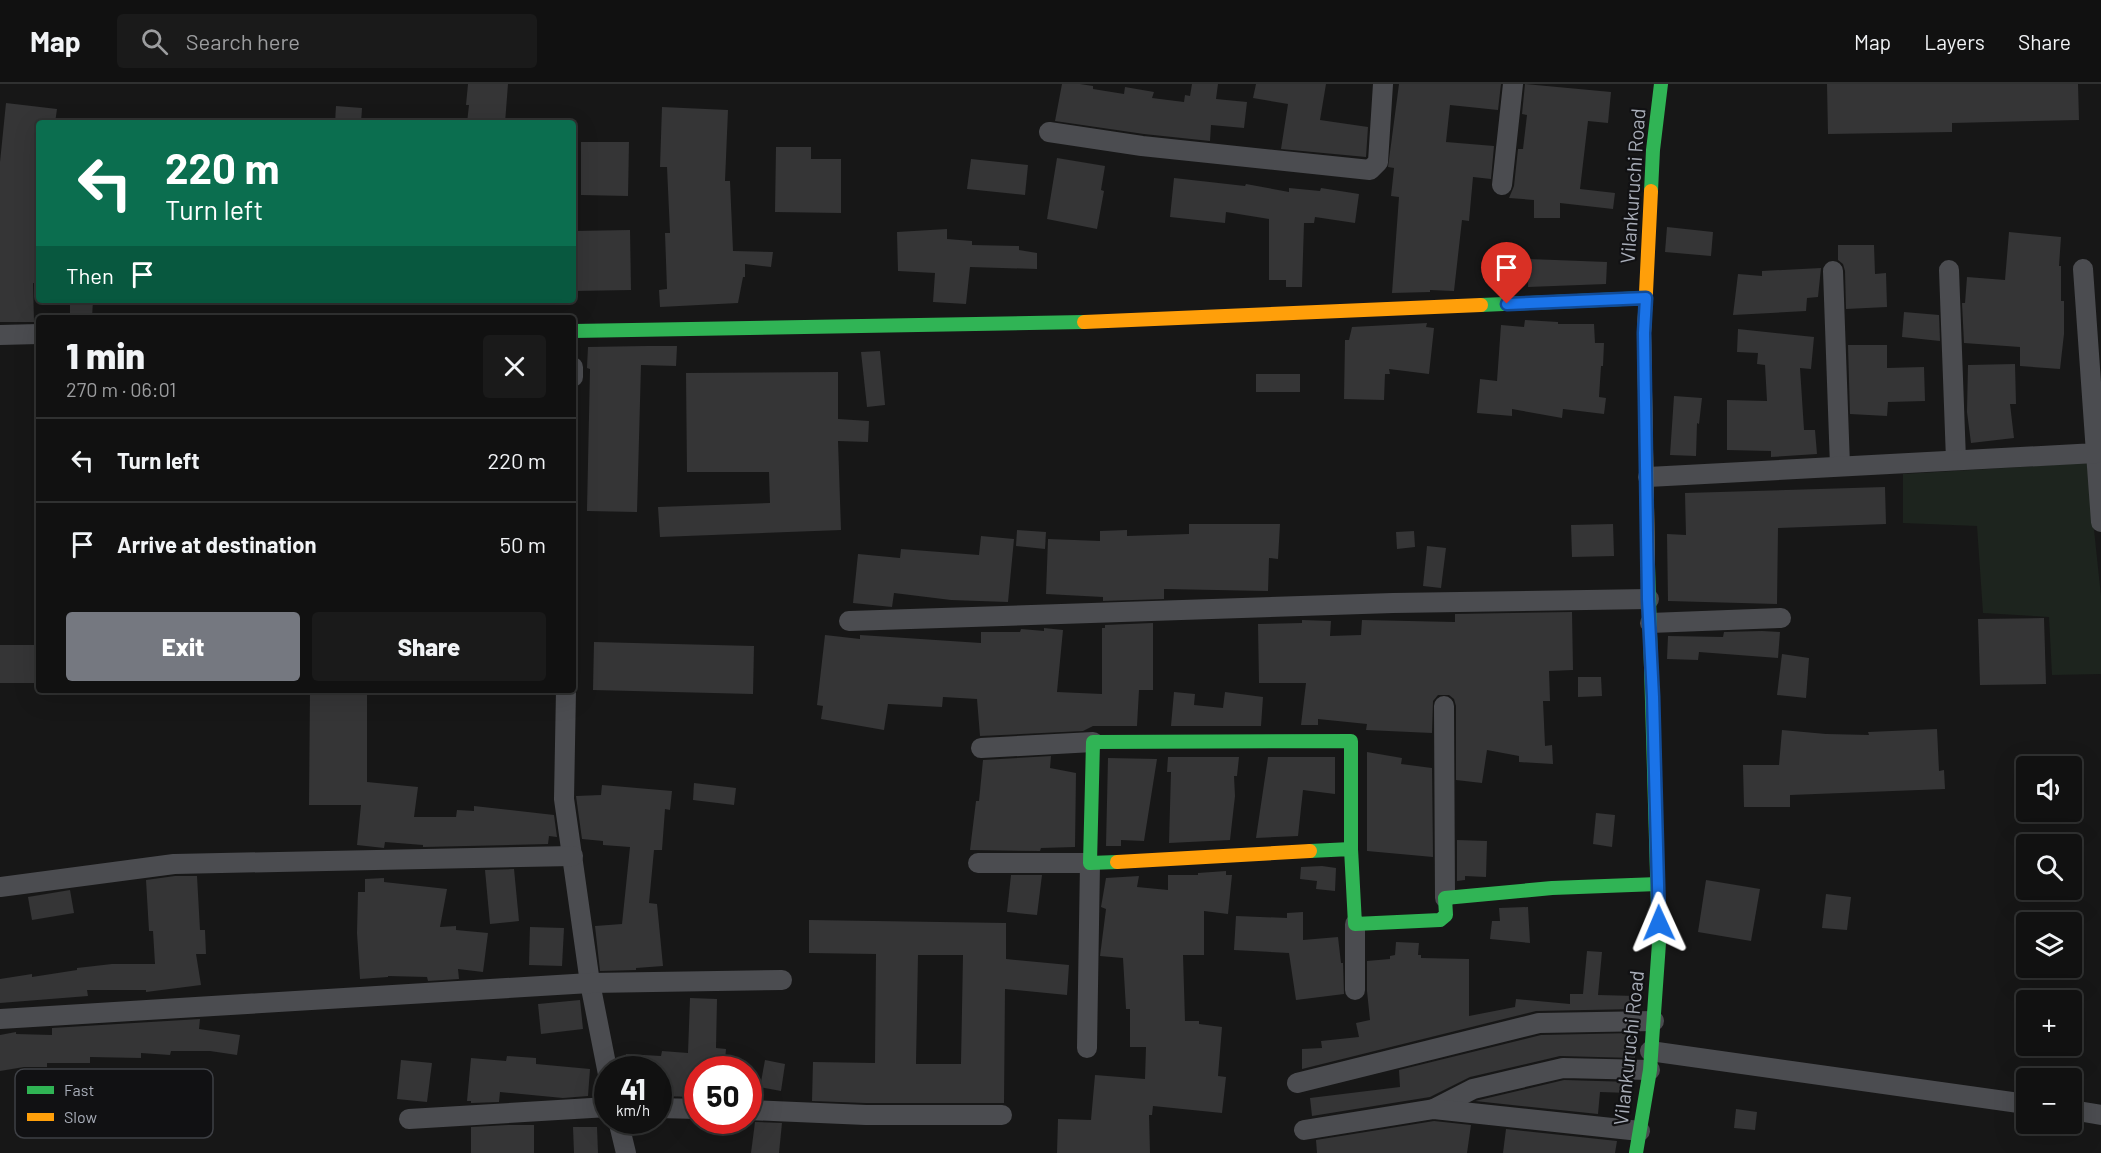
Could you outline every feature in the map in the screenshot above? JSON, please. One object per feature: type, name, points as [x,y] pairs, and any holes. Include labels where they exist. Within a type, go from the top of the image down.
[{"type":"street","points":[[1049,132],[1142,146],[1370,170],[1378,162],[1383,84]]},
{"type":"street","points":[[1502,184],[1513,84]]},
{"type":"street","name":"Vilankuruchi Road","points":[[1636,1153],[1650,1060],[1659,943],[1648,599],[1648,477],[1644,333],[1653,150],[1661,84]]},
{"type":"street","points":[[2083,269],[2101,522]]},
{"type":"street","points":[[1948,270],[1956,460]]},
{"type":"street","points":[[1833,271],[1840,466]]},
{"type":"street","points":[[576,331],[1046,324],[1646,298]]},
{"type":"street","points":[[0,335],[36,334]]},
{"type":"street","points":[[1648,477],[2096,453]]},
{"type":"street","points":[[849,621],[1393,603],[1648,599]]},
{"type":"street","points":[[1650,622],[1781,618]]},
{"type":"street","points":[[566,693],[564,799],[590,983],[604,1056]]},
{"type":"street","points":[[1355,924],[1440,920],[1446,915],[1444,706]]},
{"type":"street","points":[[981,748],[1093,742],[1351,741],[1355,990]]},
{"type":"street","points":[[1087,1048],[1093,742]]},
{"type":"street","points":[[978,863],[1090,863],[1351,849]]},
{"type":"street","points":[[0,887],[174,864],[573,856]]},
{"type":"street","points":[[1445,898],[1593,885],[1658,884]]},
{"type":"street","points":[[0,1019],[590,983],[782,980]]},
{"type":"street","points":[[1297,1083],[1539,1023],[1654,1021]]},
{"type":"street","points":[[1434,1109],[1473,1089],[1563,1068],[1650,1060],[2016,1103]]},
{"type":"street","points":[[410,1119],[594,1108]]},
{"type":"street","points":[[1304,1130],[1434,1109],[1640,1131]]},
{"type":"street","points":[[762,1111],[866,1115],[1002,1115]]},
{"type":"street","points":[[2082,1111],[2101,1114]]},
{"type":"street","points":[[621,1134],[626,1153]]},
{"type":"shaded area","points":[[2087,463],[2101,596],[2101,674],[2052,675],[2049,617],[1983,613],[1977,526],[1903,523],[1903,474]]},
{"type":"building","points":[[468,84],[508,84],[505,120],[467,120],[469,105],[466,105]]},
{"type":"building","points":[[1062,84],[1093,86],[1093,89],[1124,94],[1125,87],[1154,92],[1152,98],[1184,102],[1185,95],[1190,96],[1192,84],[1218,84],[1216,99],[1247,102],[1244,128],[1211,125],[1210,141],[1055,121]]},
{"type":"building","points":[[1256,84],[1326,84],[1320,120],[1368,127],[1366,157],[1281,149],[1288,104],[1253,98]]},
{"type":"building","points":[[1399,84],[1501,84],[1498,110],[1450,105],[1446,142],[1494,146],[1491,179],[1473,177],[1469,221],[1462,220],[1454,291],[1392,293],[1399,197],[1391,196],[1394,168],[1388,167]]},
{"type":"building","points":[[1525,84],[1611,92],[1608,123],[1588,121],[1580,189],[1615,193],[1613,209],[1560,203],[1560,218],[1534,218],[1534,200],[1509,198],[1514,186],[1518,149],[1523,149],[1527,115],[1522,114]]},
{"type":"building","points":[[1827,84],[2078,84],[2079,120],[1952,123],[1952,132],[1828,134]]},
{"type":"building","points":[[6,103],[57,109],[55,120],[36,120],[34,322],[0,322],[0,162]]},
{"type":"building","points":[[336,106],[362,108],[361,120],[335,120]]},
{"type":"building","points":[[662,107],[728,110],[725,181],[730,181],[733,251],[773,252],[771,267],[745,264],[745,277],[743,277],[738,303],[660,307],[659,290],[667,289],[665,233],[670,233],[667,167],[660,167]]},
{"type":"building","points":[[581,142],[629,142],[628,196],[581,195]]},
{"type":"building","points":[[776,147],[811,147],[811,159],[841,159],[841,213],[775,212]]},
{"type":"building","points":[[1057,158],[1105,166],[1101,190],[1104,191],[1097,229],[1047,219]]},
{"type":"building","points":[[971,159],[1028,165],[1025,195],[967,189]]},
{"type":"building","points":[[1174,178],[1245,186],[1246,184],[1289,192],[1289,188],[1320,191],[1321,188],[1359,194],[1355,223],[1315,217],[1314,223],[1304,223],[1302,287],[1286,287],[1286,280],[1269,280],[1269,219],[1226,212],[1225,223],[1170,217]]},
{"type":"building","points":[[1667,227],[1713,232],[1711,256],[1665,252]]},
{"type":"building","points":[[947,229],[947,239],[972,241],[972,245],[1019,246],[1019,250],[1037,253],[1037,269],[970,267],[966,304],[933,302],[935,273],[898,271],[897,232]]},
{"type":"building","points":[[630,230],[631,290],[576,291],[576,231]]},
{"type":"building","points":[[2009,232],[2061,237],[2059,266],[2061,266],[2061,301],[2064,301],[2064,334],[2060,369],[2020,366],[2020,347],[1964,343],[1962,303],[1965,303],[1967,277],[2005,280]]},
{"type":"building","points":[[1838,245],[1874,245],[1875,274],[1886,273],[1887,307],[1846,309],[1845,271],[1843,264],[1838,260]]},
{"type":"building","points":[[1529,259],[1607,262],[1606,284],[1528,287]]},
{"type":"building","points":[[1821,268],[1818,297],[1807,298],[1806,311],[1733,315],[1738,274],[1762,276],[1762,271]]},
{"type":"building","points":[[70,303],[93,303],[92,315],[70,315]]},
{"type":"building","points":[[1904,312],[1939,315],[1940,341],[1902,337]]},
{"type":"building","points":[[1525,320],[1558,322],[1558,324],[1594,324],[1595,343],[1604,343],[1599,397],[1606,398],[1604,414],[1563,409],[1562,418],[1512,409],[1512,416],[1477,413],[1480,379],[1497,381],[1501,325],[1524,327]]},
{"type":"building","points":[[1427,323],[1426,327],[1434,328],[1429,374],[1389,369],[1390,374],[1385,374],[1384,400],[1344,399],[1345,340],[1349,340],[1352,327]]},
{"type":"building","points":[[1738,329],[1814,337],[1811,369],[1800,368],[1804,430],[1815,430],[1817,454],[1771,457],[1771,451],[1727,450],[1727,400],[1767,401],[1765,365],[1757,364],[1758,353],[1737,352]]},
{"type":"building","points":[[1848,345],[1887,345],[1887,368],[1924,367],[1925,401],[1888,402],[1887,416],[1850,414]]},
{"type":"building","points":[[677,346],[676,366],[641,365],[637,512],[587,511],[590,369],[587,368],[588,347]]},
{"type":"building","points":[[880,351],[885,405],[867,407],[861,352]]},
{"type":"building","points":[[2015,364],[2016,404],[2010,404],[2014,438],[1971,443],[1967,412],[1968,365]]},
{"type":"building","points":[[838,372],[838,419],[869,421],[868,442],[838,441],[841,530],[660,537],[658,507],[770,503],[769,472],[687,472],[686,373]]},
{"type":"building","points":[[1256,374],[1300,374],[1300,392],[1256,392]]},
{"type":"building","points":[[1674,396],[1702,398],[1699,424],[1697,423],[1696,456],[1670,455]]},
{"type":"building","points":[[1885,487],[1886,524],[1778,528],[1777,604],[1668,601],[1667,534],[1686,535],[1685,493]]},
{"type":"building","points":[[1189,524],[1280,524],[1278,559],[1269,558],[1268,591],[1164,589],[1164,599],[1103,601],[1103,597],[1046,594],[1048,539],[1100,541],[1100,531],[1127,530],[1127,536],[1189,534]]},
{"type":"building","points":[[1613,524],[1614,556],[1572,557],[1571,525]]},
{"type":"building","points":[[1017,530],[1046,532],[1045,549],[1016,546]]},
{"type":"building","points":[[1414,531],[1415,547],[1397,549],[1396,532]]},
{"type":"building","points":[[981,536],[1014,539],[1008,602],[951,600],[894,593],[892,607],[853,603],[858,554],[900,558],[901,549],[979,555]]},
{"type":"building","points":[[1427,546],[1446,548],[1441,588],[1423,586]]},
{"type":"building","points":[[1572,612],[1573,670],[1549,671],[1550,701],[1543,701],[1545,746],[1552,745],[1553,764],[1519,762],[1519,756],[1487,750],[1482,783],[1456,780],[1456,706],[1454,699],[1449,695],[1438,695],[1433,701],[1432,733],[1366,730],[1367,724],[1318,719],[1318,725],[1301,725],[1306,683],[1259,683],[1258,624],[1302,623],[1302,620],[1331,621],[1330,636],[1361,635],[1362,620],[1455,622],[1455,614]]},
{"type":"building","points":[[2044,618],[2046,684],[1980,685],[1978,619]]},
{"type":"building","points":[[1153,623],[1153,690],[1139,690],[1137,726],[1093,726],[1083,731],[980,736],[977,699],[943,697],[942,707],[888,704],[884,730],[821,719],[823,706],[817,705],[825,635],[860,639],[860,635],[981,643],[981,632],[1020,632],[1021,629],[1044,631],[1044,628],[1063,630],[1057,692],[1102,694],[1102,628],[1105,628],[1105,625]]},
{"type":"building","points":[[1724,632],[1780,632],[1778,658],[1699,652],[1698,660],[1667,659],[1668,636],[1723,637]]},
{"type":"building","points":[[594,642],[754,646],[753,694],[593,690]]},
{"type":"building","points":[[0,645],[36,645],[36,683],[0,683]]},
{"type":"building","points":[[1782,654],[1809,658],[1806,698],[1777,695]]},
{"type":"building","points":[[1578,677],[1601,677],[1602,696],[1578,697]]},
{"type":"building","points":[[1174,692],[1195,694],[1194,705],[1223,708],[1225,692],[1263,697],[1261,726],[1171,726]]},
{"type":"building","points":[[310,693],[367,693],[367,782],[418,787],[414,817],[456,817],[457,810],[474,811],[474,806],[554,815],[557,837],[549,836],[548,844],[423,847],[423,845],[385,842],[384,848],[357,845],[361,805],[309,805]]},
{"type":"building","points":[[1937,729],[1939,771],[1944,770],[1945,789],[1790,795],[1790,807],[1744,807],[1743,765],[1779,765],[1782,730],[1869,735],[1868,732]]},
{"type":"building","points":[[1367,752],[1402,758],[1401,764],[1432,768],[1433,857],[1367,851]]},
{"type":"building","points":[[1051,756],[1050,768],[1076,773],[1075,847],[1041,848],[1040,851],[970,850],[976,801],[979,801],[983,760]]},
{"type":"building","points":[[1168,757],[1239,757],[1237,776],[1234,776],[1235,796],[1230,840],[1169,843],[1171,772],[1167,772]]},
{"type":"building","points":[[1268,757],[1335,757],[1335,794],[1303,790],[1298,836],[1256,838]]},
{"type":"building","points":[[1108,758],[1157,759],[1144,841],[1121,840],[1121,846],[1106,846]]},
{"type":"building","points":[[694,783],[736,788],[734,805],[693,800]]},
{"type":"building","points":[[602,785],[672,791],[670,810],[665,809],[662,850],[654,850],[649,903],[657,904],[663,966],[636,968],[636,970],[600,971],[595,926],[622,924],[630,847],[603,845],[603,841],[582,839],[576,796],[601,795]]},
{"type":"building","points":[[1596,813],[1615,815],[1612,847],[1593,844]]},
{"type":"building","points":[[1457,840],[1487,841],[1486,877],[1465,876],[1465,880],[1457,881]]},
{"type":"building","points":[[1301,867],[1336,868],[1335,891],[1316,889],[1317,881],[1300,879]]},
{"type":"building","points":[[514,869],[519,921],[490,924],[485,870]]},
{"type":"building","points":[[1226,871],[1226,875],[1232,875],[1228,914],[1204,911],[1204,955],[1183,955],[1185,1021],[1199,1021],[1199,1024],[1222,1027],[1218,1076],[1226,1077],[1222,1113],[1153,1106],[1152,1115],[1149,1115],[1150,1153],[1057,1153],[1058,1119],[1091,1120],[1095,1075],[1145,1079],[1146,1047],[1130,1047],[1130,1009],[1126,1009],[1123,958],[1100,956],[1106,909],[1101,907],[1106,878],[1139,876],[1137,887],[1168,890],[1168,875],[1198,875],[1198,873]]},
{"type":"building","points":[[1011,875],[1042,875],[1037,915],[1007,912]]},
{"type":"building","points":[[197,876],[200,930],[205,930],[206,954],[196,954],[201,985],[146,992],[146,990],[87,990],[88,996],[0,1003],[0,979],[32,974],[32,977],[112,964],[155,964],[153,931],[149,931],[146,880]]},
{"type":"building","points":[[384,878],[384,882],[447,889],[440,927],[456,926],[456,930],[488,933],[483,972],[458,969],[459,979],[428,981],[427,977],[388,976],[360,979],[357,933],[358,892],[365,892],[365,879]]},
{"type":"building","points":[[1706,880],[1760,889],[1751,941],[1698,932]]},
{"type":"building","points":[[70,890],[74,913],[32,920],[28,897]]},
{"type":"building","points":[[1826,894],[1851,897],[1847,930],[1822,928]]},
{"type":"building","points":[[1528,907],[1530,943],[1490,939],[1492,921],[1500,921],[1499,908]]},
{"type":"building","points":[[1303,912],[1303,940],[1338,937],[1341,963],[1343,963],[1344,994],[1296,1000],[1289,953],[1234,950],[1236,916],[1287,918],[1287,913]]},
{"type":"building","points":[[809,920],[1006,923],[1006,959],[1069,965],[1067,995],[1005,989],[1004,1103],[812,1101],[813,1062],[875,1063],[876,954],[809,953]],"holes":[[[918,955],[963,955],[961,1064],[916,1064]]]},
{"type":"building","points":[[530,927],[564,928],[562,966],[529,965]]},
{"type":"building","points":[[1396,942],[1419,943],[1418,955],[1421,955],[1421,958],[1469,959],[1469,1016],[1515,1007],[1516,999],[1570,1004],[1570,994],[1583,994],[1587,951],[1602,952],[1598,995],[1636,996],[1636,1009],[1536,1011],[1302,1069],[1302,1049],[1322,1048],[1321,1041],[1359,1037],[1356,1023],[1370,1020],[1367,961],[1390,959],[1390,956],[1395,955]]},
{"type":"building","points":[[690,998],[717,999],[716,1048],[726,1049],[725,1056],[684,1056],[684,1097],[672,1096],[672,1056],[661,1056],[662,1051],[688,1053]]},
{"type":"building","points":[[580,1000],[583,1029],[541,1034],[538,1004]]},
{"type":"building","points":[[200,1019],[199,1029],[240,1035],[237,1055],[210,1051],[171,1051],[170,1055],[141,1053],[141,1058],[90,1057],[90,1063],[47,1063],[47,1067],[24,1067],[0,1071],[0,1035],[16,1032],[16,1034],[52,1035],[52,1028]]},
{"type":"building","points":[[1636,1033],[1635,1058],[1560,1056],[1470,1077],[1430,1097],[1312,1116],[1310,1098],[1400,1087],[1399,1070],[1541,1035]]},
{"type":"building","points":[[626,1054],[661,1056],[626,1056]]},
{"type":"building","points":[[507,1056],[536,1058],[536,1064],[590,1069],[588,1096],[563,1098],[500,1092],[499,1102],[471,1103],[467,1101],[471,1058],[506,1061]]},
{"type":"building","points":[[401,1060],[432,1063],[427,1102],[397,1099]]},
{"type":"building","points":[[765,1060],[785,1064],[781,1091],[762,1087]]},
{"type":"building","points":[[1564,1080],[1632,1082],[1630,1093],[1600,1092],[1598,1114],[1475,1101]]},
{"type":"building","points":[[1736,1109],[1757,1112],[1755,1130],[1734,1128]]},
{"type":"building","points":[[1434,1121],[1471,1125],[1467,1153],[1317,1153],[1316,1140]]},
{"type":"building","points":[[762,1122],[782,1123],[779,1153],[751,1153],[753,1134],[762,1134]]},
{"type":"building","points":[[534,1125],[534,1153],[471,1153],[471,1127]]},
{"type":"building","points":[[573,1127],[594,1127],[594,1134],[597,1134],[598,1153],[574,1153]]},
{"type":"building","points":[[1506,1129],[1617,1141],[1615,1153],[1503,1153]]},
{"type":"traffic: fast","points":[[1651,191],[1653,150],[1661,84]]},
{"type":"traffic: fast","points":[[1481,305],[1646,298]]},
{"type":"traffic: fast","points":[[576,331],[1084,322]]},
{"type":"traffic: fast","points":[[1636,1153],[1650,1070],[1659,943],[1648,564]]},
{"type":"traffic: fast","points":[[1117,862],[1090,863],[1093,742],[1351,741],[1351,849]]},
{"type":"traffic: fast","points":[[1310,851],[1351,849],[1355,924],[1440,920],[1446,915],[1445,898],[1552,888],[1658,884]]},
{"type":"traffic: slow","points":[[1648,564],[1644,333],[1651,191]]},
{"type":"traffic: slow","points":[[1084,322],[1481,305]]},
{"type":"traffic: slow","points":[[1117,862],[1310,851]]},
{"type":"route","points":[[1507,304],[1646,298],[1644,333],[1648,477],[1648,599],[1659,923]]}]
